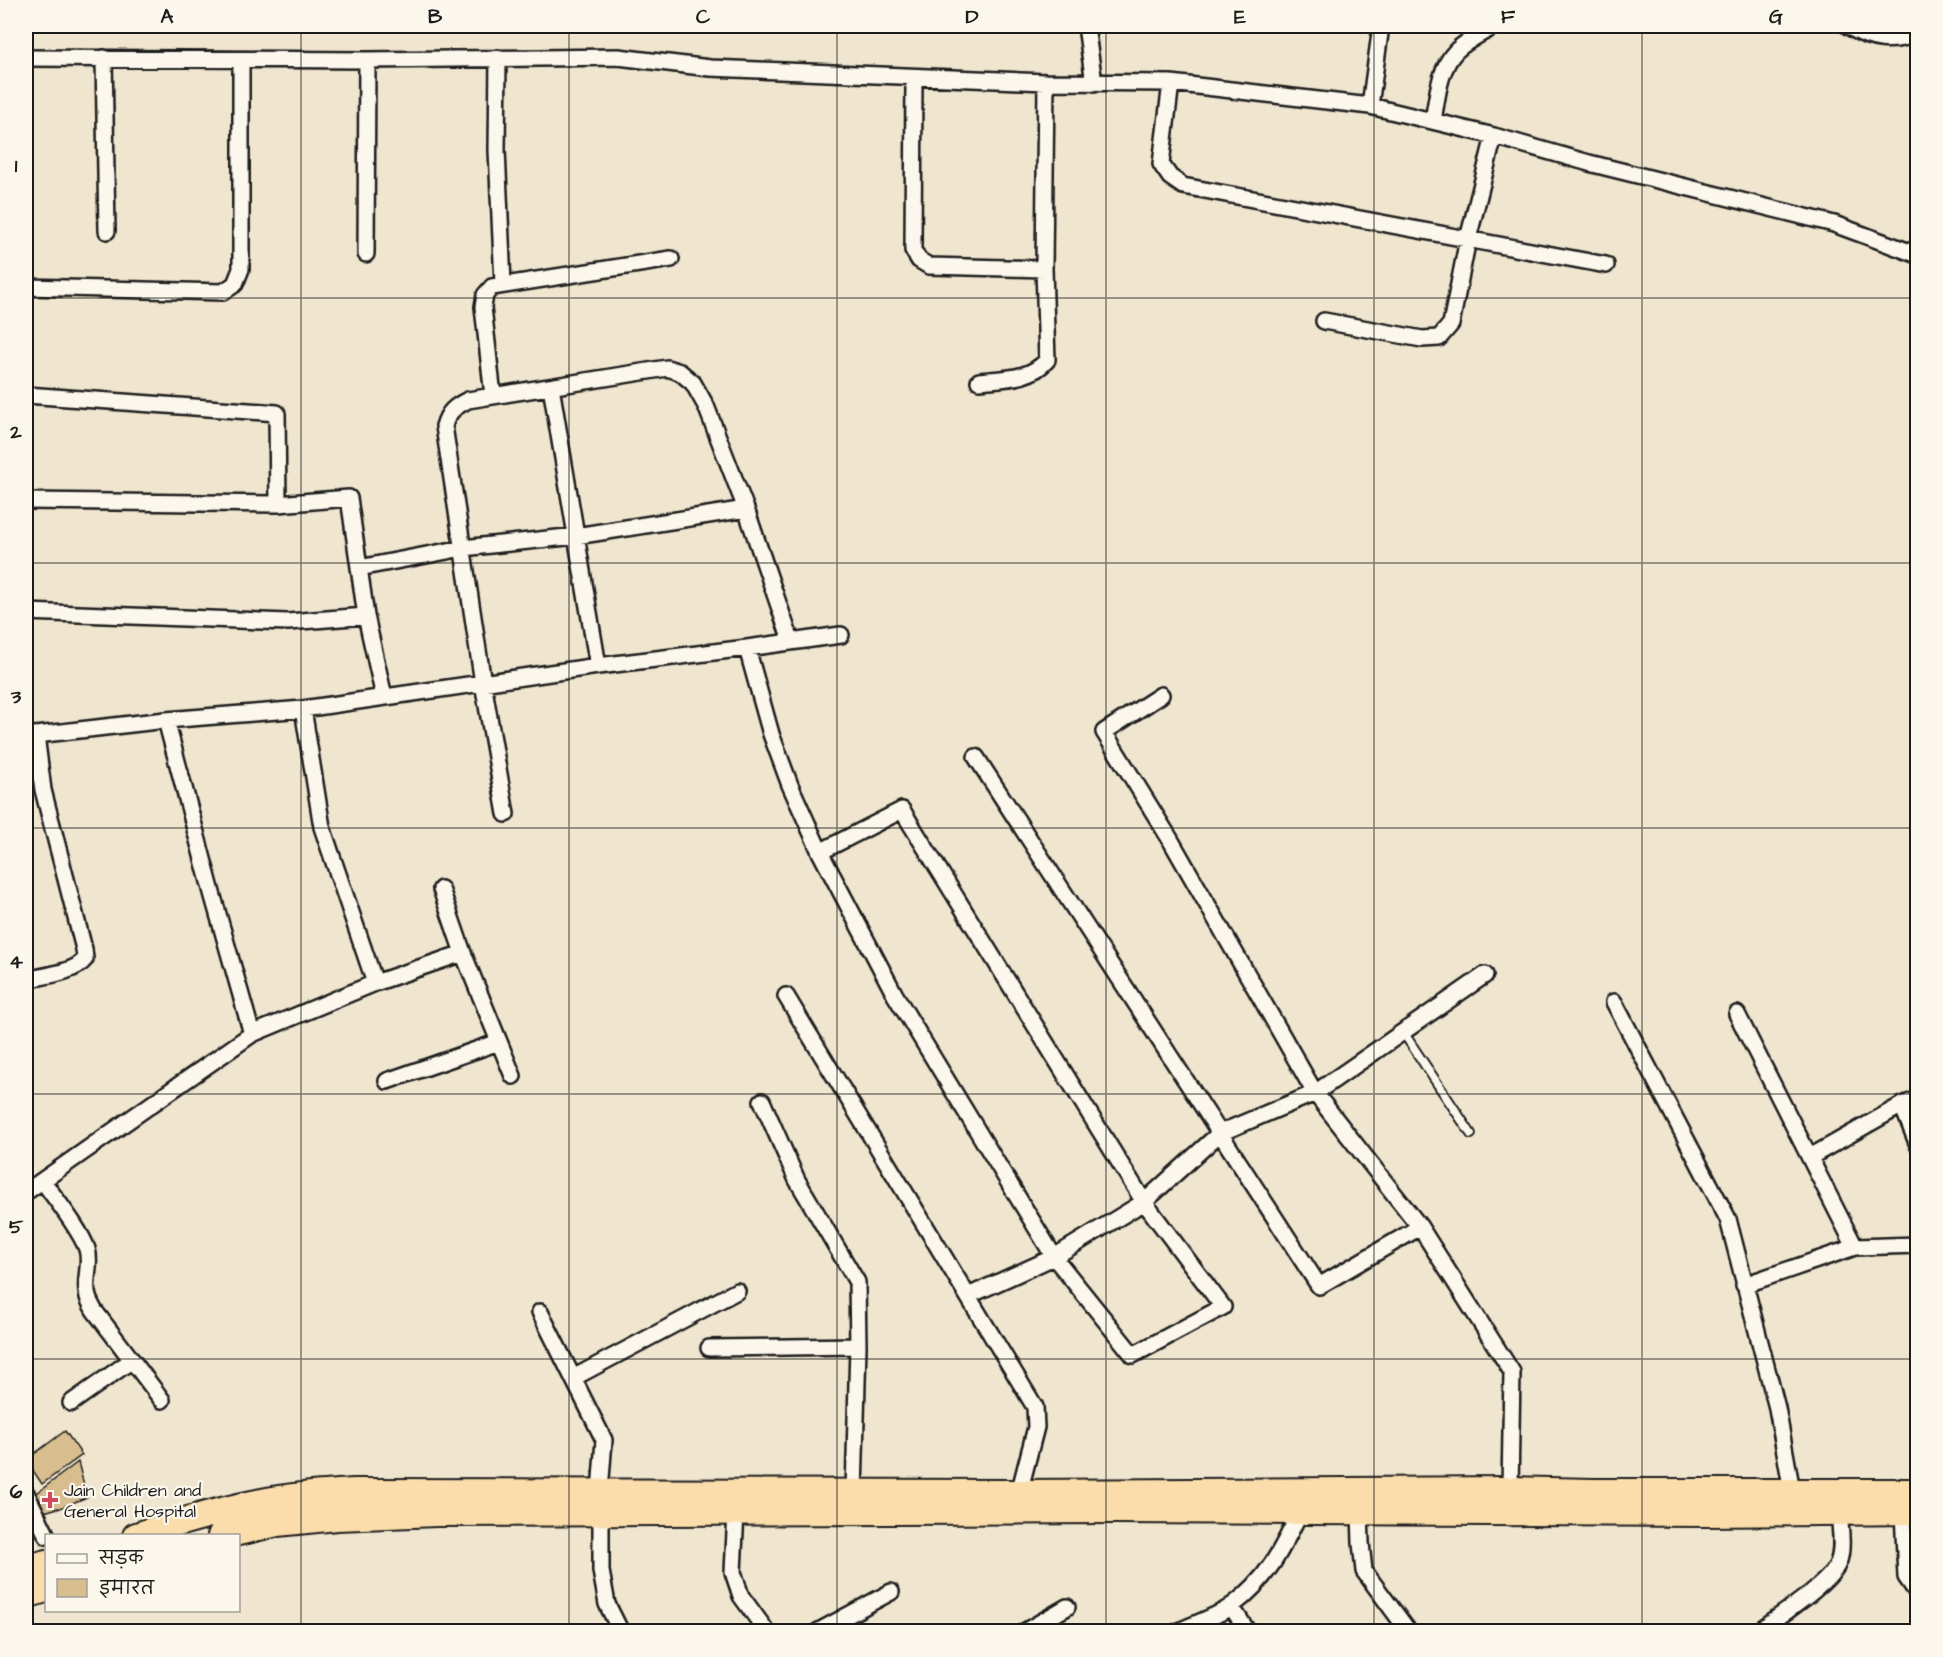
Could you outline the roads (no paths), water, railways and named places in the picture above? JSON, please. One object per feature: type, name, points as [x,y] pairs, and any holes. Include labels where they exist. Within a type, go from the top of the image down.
[{"type":"highway","points":[[230,1534],[277,1523],[337,1516],[437,1513],[600,1502],[855,1491],[1792,1491],[1913,1505]]},
{"type":"highway","points":[[142,1534],[187,1520],[258,1503],[354,1492],[600,1502],[736,1512],[1301,1510],[1839,1512],[1913,1505]]},
{"type":"highway","points":[[26,1569],[45,1563]]},
{"type":"highway","points":[[26,1595],[45,1589]]},
{"type":"street","points":[[1086,26],[1094,83]]},
{"type":"street","points":[[1370,106],[1381,26]]},
{"type":"street","points":[[1432,121],[1443,73],[1455,52],[1495,26]]},
{"type":"street","points":[[1848,26],[1860,34],[1881,41],[1906,38],[1917,33]]},
{"type":"street","points":[[26,58],[367,60],[618,57],[710,68],[1046,82],[1171,83],[1370,106],[1834,224],[1917,255]]},
{"type":"street","points":[[104,58],[107,231]]},
{"type":"street","points":[[498,58],[497,150],[503,284]]},
{"type":"street","points":[[26,287],[223,292],[235,284],[241,269],[241,60]]},
{"type":"street","points":[[366,254],[367,60]]},
{"type":"street","points":[[914,77],[913,250],[919,260],[930,266],[1044,269]]},
{"type":"street","points":[[980,381],[1030,375],[1040,369],[1047,360],[1044,269],[1046,82]]},
{"type":"street","points":[[1171,83],[1161,164],[1170,177],[1183,186],[1605,265]]},
{"type":"street","points":[[1323,321],[1422,339],[1439,338],[1451,324],[1468,239],[1494,136]]},
{"type":"street","points":[[493,396],[483,307],[485,295],[492,286],[671,259]]},
{"type":"street","points":[[506,814],[483,682],[444,426],[448,414],[457,405],[468,400],[667,368],[680,372],[693,383],[706,406],[746,508],[791,641]]},
{"type":"street","points":[[551,387],[598,666]]},
{"type":"street","points":[[26,395],[277,413],[278,504]]},
{"type":"street","points":[[26,501],[278,504],[349,498],[366,616],[384,697]]},
{"type":"street","points":[[359,568],[463,549],[576,536],[746,508]]},
{"type":"street","points":[[26,612],[288,622],[366,616]]},
{"type":"street","points":[[26,980],[72,969],[81,965],[85,959],[31,734],[303,709],[598,666],[841,635]]},
{"type":"street","points":[[747,648],[771,734],[790,785],[820,852],[895,995],[1054,1257],[1133,1355],[1223,1307],[1144,1202],[902,810],[820,852]]},
{"type":"street","points":[[1161,695],[1104,732],[1170,839],[1315,1093],[1420,1227],[1512,1372],[1510,1490]]},
{"type":"street","points":[[303,709],[322,827],[375,982]]},
{"type":"street","points":[[166,720],[252,1034]]},
{"type":"street","points":[[976,757],[1319,1287],[1420,1227]]},
{"type":"street","points":[[441,889],[463,953],[513,1076]]},
{"type":"street","points":[[26,1192],[252,1034],[375,982],[463,953]]},
{"type":"street","points":[[968,1296],[1054,1257],[1144,1202],[1220,1133],[1315,1093],[1485,975]]},
{"type":"street","points":[[786,996],[1035,1407],[1036,1428],[1019,1492]]},
{"type":"street","points":[[1614,1002],[1728,1219],[1777,1408],[1792,1491]]},
{"type":"street","points":[[1737,1014],[1855,1247]]},
{"type":"street","points":[[387,1081],[499,1042]]},
{"type":"street","points":[[1810,1157],[1902,1105],[1917,1099]]},
{"type":"street","points":[[762,1101],[797,1180],[857,1282],[855,1491]]},
{"type":"street","points":[[1902,1105],[1917,1144]]},
{"type":"street","points":[[43,1181],[87,1250],[89,1261],[86,1281],[87,1296],[94,1310],[162,1400]]},
{"type":"street","points":[[1744,1285],[1855,1247],[1917,1245]]},
{"type":"street","points":[[573,1378],[737,1291]]},
{"type":"street","points":[[540,1312],[604,1440],[600,1502],[601,1571],[607,1604],[621,1632]]},
{"type":"street","points":[[709,1348],[858,1346]]},
{"type":"street","points":[[71,1403],[132,1360]]},
{"type":"street","points":[[26,1493],[46,1534]]},
{"type":"street","points":[[1913,1505],[1906,1577],[1917,1594]]},
{"type":"street","points":[[1177,1632],[1231,1606],[1260,1580],[1279,1556],[1301,1510]]},
{"type":"street","points":[[1360,1511],[1364,1570],[1408,1632]]},
{"type":"street","points":[[736,1512],[733,1572],[741,1596],[767,1632]]},
{"type":"street","points":[[1757,1632],[1801,1601],[1825,1580],[1838,1563],[1841,1545],[1839,1512]]},
{"type":"street","points":[[817,1632],[891,1592]]},
{"type":"street","points":[[1231,1606],[1248,1632]]},
{"type":"street","points":[[1024,1632],[1068,1607]]},
{"type":"lane","points":[[1403,1032],[1471,1134]]},
{"type":"place","name":"Jain Children and General Hospital","points":[[50,1500]]}]
